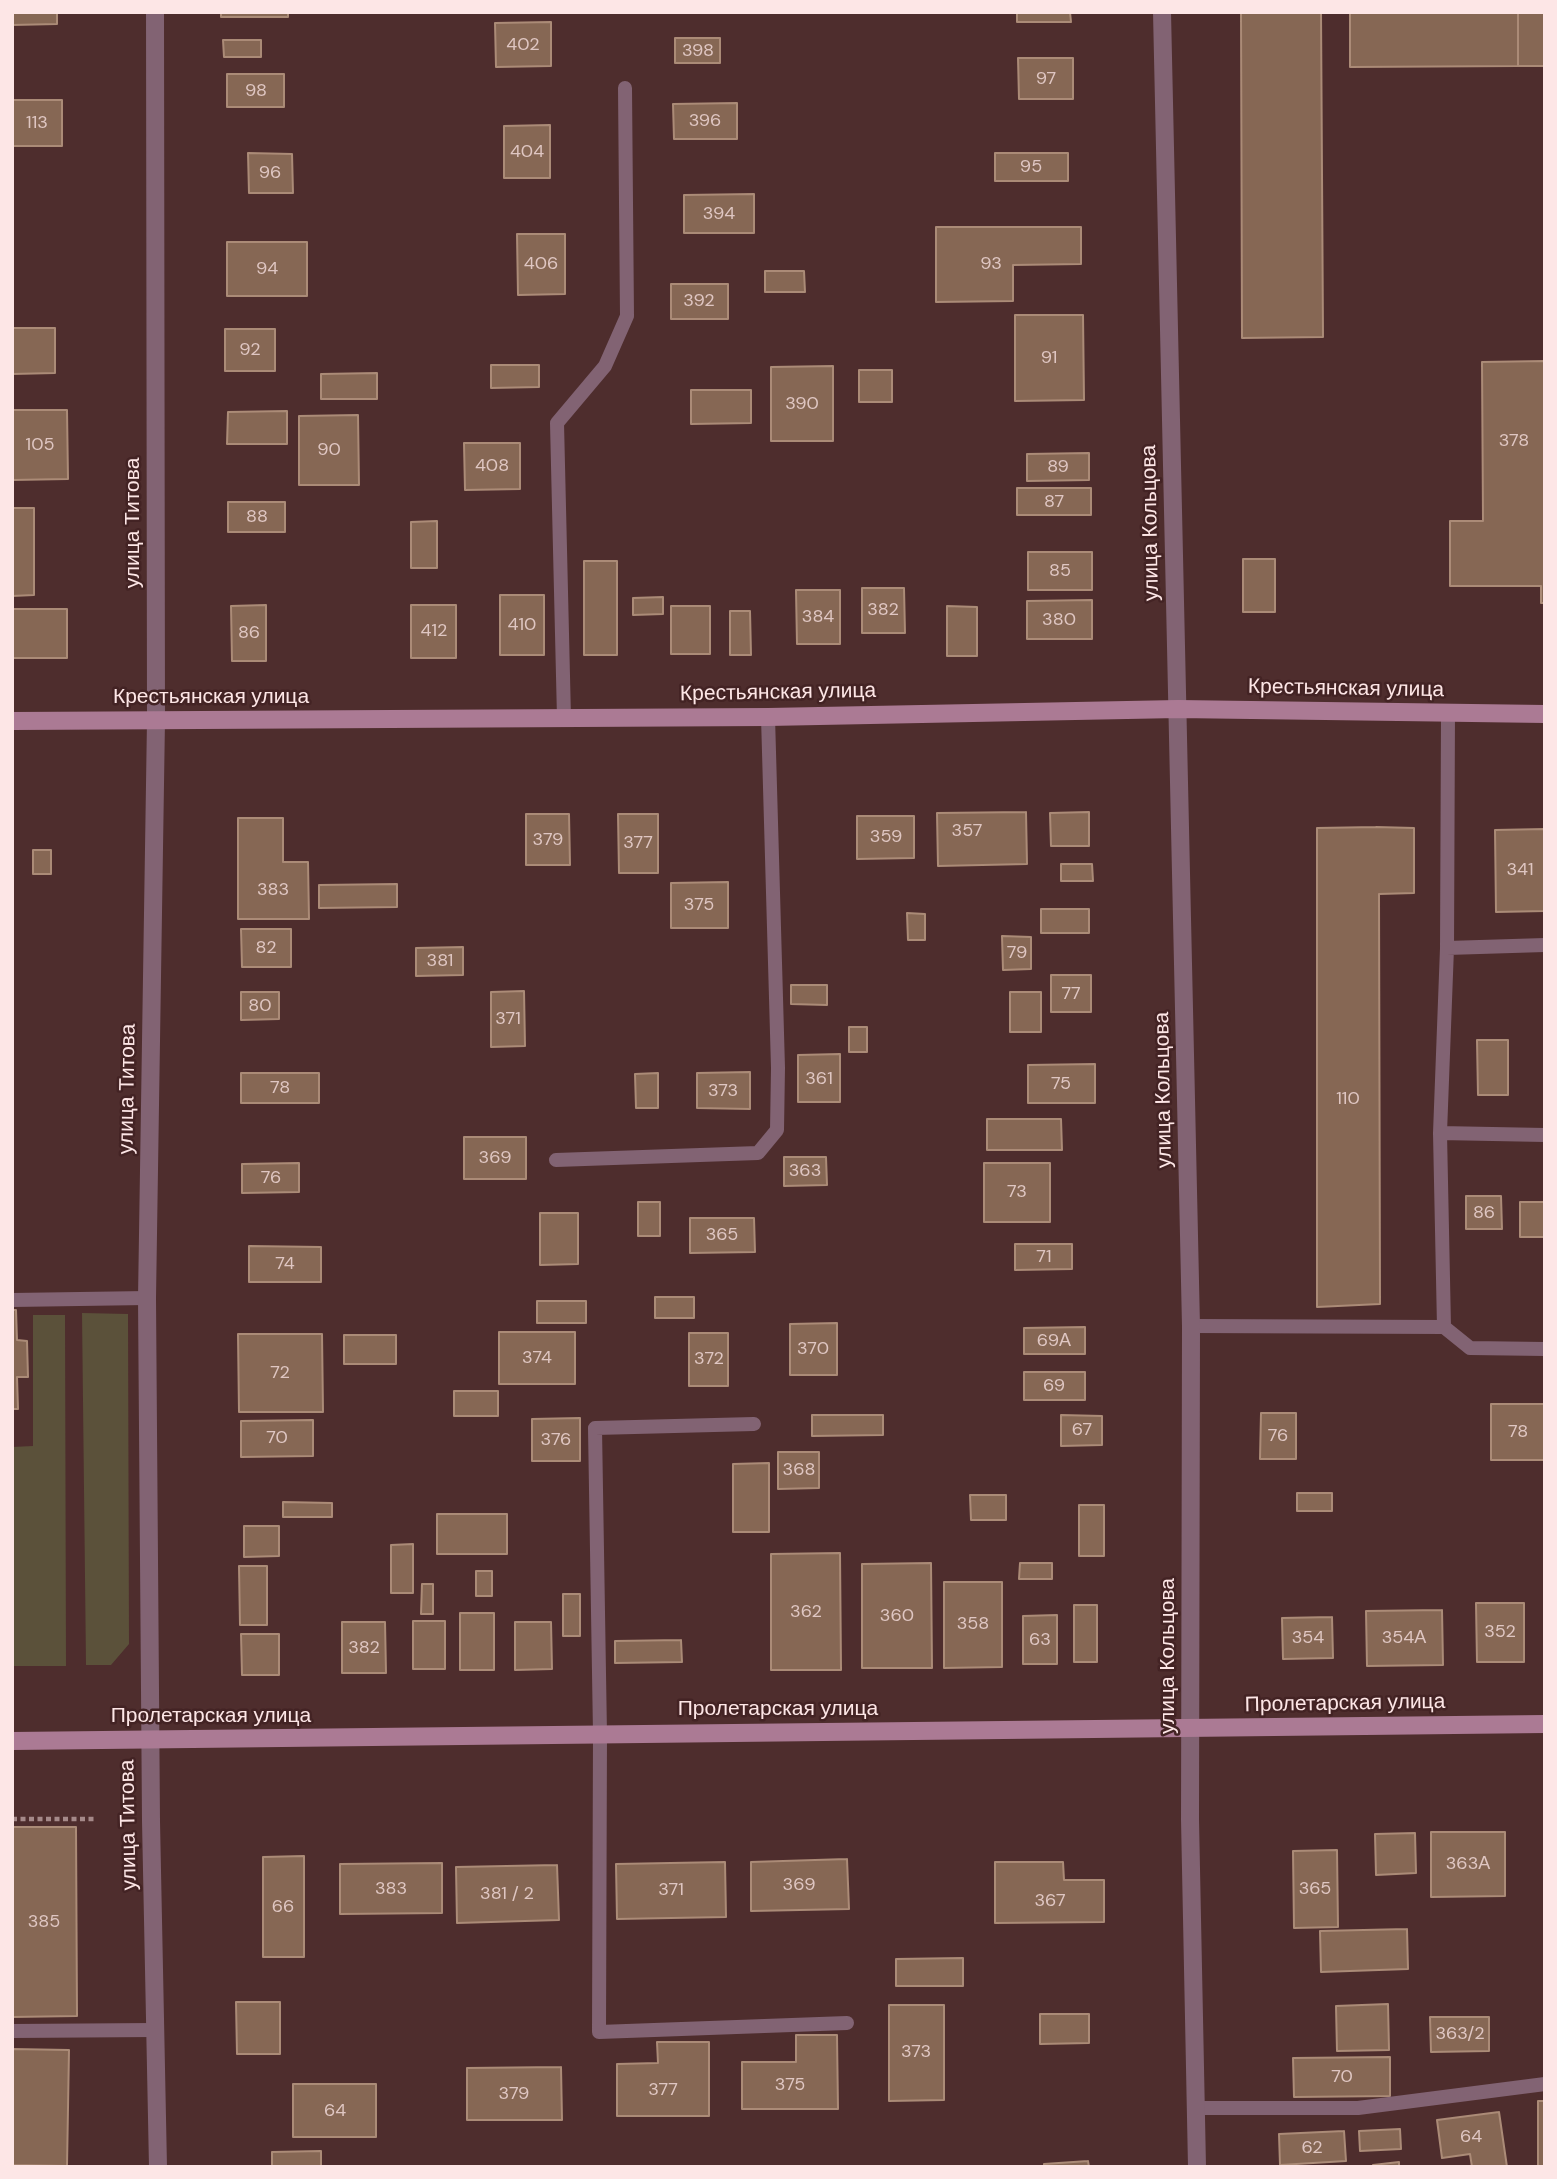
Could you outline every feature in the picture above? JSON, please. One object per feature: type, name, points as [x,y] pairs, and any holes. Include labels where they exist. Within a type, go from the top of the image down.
[{"type":"street","name":"улица Титова","points":[[155,12],[156,720],[147,1298],[150,1738],[158,2167]]},
{"type":"street","name":"улица Кольцова","points":[[1162,12],[1191,1326],[1190,1819],[1197,2167]]},
{"type":"street","name":"Крестьянская улица","points":[[12,721],[768,717],[1178,709],[1545,714]]},
{"type":"street","name":"Пролетарская улица","points":[[12,1741],[1545,1724]]},
{"type":"lane","points":[[564,718],[557,423],[606,366],[627,316],[625,88]]},
{"type":"lane","points":[[1444,1327],[1440,1133],[1447,948],[1448,713]]},
{"type":"lane","points":[[556,1160],[758,1153],[777,1130],[778,1068],[768,717]]},
{"type":"lane","points":[[1447,948],[1545,945]]},
{"type":"lane","points":[[1440,1133],[1545,1135]]},
{"type":"lane","points":[[12,1300],[147,1298]]},
{"type":"lane","points":[[1191,1326],[1444,1327],[1470,1348],[1545,1349]]},
{"type":"lane","points":[[754,1424],[595,1428],[600,1734],[599,2032],[847,2023]]},
{"type":"lane","points":[[12,2031],[154,2030]]},
{"type":"lane","points":[[1197,2108],[1357,2108],[1545,2084]]},
{"type":"path","points":[[12,1819],[95,1819]]},
{"type":"shaded area","points":[[82,1313],[128,1314],[129,1644],[111,1665],[86,1665]]},
{"type":"shaded area","points":[[33,1315],[65,1315],[66,1666],[12,1666],[12,1447],[33,1446]]},
{"type":"building","points":[[12,12],[57,12],[57,24],[12,25]]},
{"type":"building","points":[[221,12],[288,12],[288,17],[221,17]]},
{"type":"building","points":[[1017,12],[1070,12],[1071,22],[1017,22]]},
{"type":"building","points":[[1241,12],[1321,12],[1323,337],[1242,338]]},
{"type":"building","points":[[1350,12],[1518,13],[1518,66],[1350,67]]},
{"type":"building","points":[[1518,13],[1545,13],[1545,66],[1518,66]]},
{"type":"building","points":[[551,22],[551,66],[496,67],[495,23]]},
{"type":"building","points":[[675,38],[720,38],[720,63],[675,63]]},
{"type":"building","points":[[223,40],[261,40],[261,57],[224,57]]},
{"type":"building","points":[[1018,58],[1073,58],[1073,99],[1019,99]]},
{"type":"building","points":[[227,74],[284,74],[284,107],[227,107]]},
{"type":"building","points":[[12,100],[62,100],[62,146],[12,146]]},
{"type":"building","points":[[737,103],[737,139],[674,139],[673,104]]},
{"type":"building","points":[[550,125],[550,178],[504,178],[504,126]]},
{"type":"building","points":[[248,153],[292,154],[293,193],[249,193]]},
{"type":"building","points":[[995,153],[1068,153],[1068,181],[995,181]]},
{"type":"building","points":[[754,194],[754,233],[684,233],[684,195]]},
{"type":"building","points":[[936,227],[1081,227],[1081,264],[1013,265],[1013,301],[936,302]]},
{"type":"building","points":[[517,234],[565,234],[565,294],[518,295]]},
{"type":"building","points":[[227,242],[307,242],[307,296],[227,296]]},
{"type":"building","points":[[765,271],[804,271],[805,292],[765,292]]},
{"type":"building","points":[[671,284],[728,284],[728,319],[671,319]]},
{"type":"building","points":[[1015,315],[1083,315],[1084,400],[1015,401]]},
{"type":"building","points":[[12,328],[55,328],[55,373],[12,374]]},
{"type":"building","points":[[225,329],[275,329],[275,371],[225,371]]},
{"type":"building","points":[[1545,361],[1545,603],[1541,603],[1541,586],[1450,586],[1450,521],[1483,521],[1482,362]]},
{"type":"building","points":[[491,365],[539,365],[539,387],[491,388]]},
{"type":"building","points":[[833,366],[833,441],[771,441],[771,367]]},
{"type":"building","points":[[859,370],[892,370],[892,402],[859,402]]},
{"type":"building","points":[[377,373],[377,399],[321,399],[321,374]]},
{"type":"building","points":[[691,390],[751,390],[751,423],[691,424]]},
{"type":"building","points":[[12,410],[67,410],[68,479],[12,480]]},
{"type":"building","points":[[287,411],[287,444],[227,444],[228,412]]},
{"type":"building","points":[[358,415],[359,485],[299,485],[299,416]]},
{"type":"building","points":[[464,443],[520,443],[520,489],[465,490]]},
{"type":"building","points":[[1089,453],[1089,480],[1027,481],[1027,454]]},
{"type":"building","points":[[1017,488],[1091,488],[1091,515],[1017,515]]},
{"type":"building","points":[[228,502],[285,502],[285,532],[228,532]]},
{"type":"building","points":[[12,508],[34,508],[34,595],[12,596]]},
{"type":"building","points":[[437,521],[437,568],[411,568],[411,522]]},
{"type":"building","points":[[1028,552],[1092,552],[1092,590],[1028,590]]},
{"type":"building","points":[[1243,559],[1275,559],[1275,612],[1243,612]]},
{"type":"building","points":[[584,561],[617,561],[617,655],[584,655]]},
{"type":"building","points":[[862,588],[904,588],[905,633],[862,633]]},
{"type":"building","points":[[796,590],[840,590],[840,644],[797,644]]},
{"type":"building","points":[[500,595],[544,595],[544,655],[500,655]]},
{"type":"building","points":[[663,597],[663,614],[633,615],[633,598]]},
{"type":"building","points":[[1092,600],[1092,639],[1027,639],[1027,601]]},
{"type":"building","points":[[266,605],[266,661],[232,661],[231,606]]},
{"type":"building","points":[[411,605],[456,605],[456,658],[411,658]]},
{"type":"building","points":[[671,606],[710,606],[710,654],[671,654]]},
{"type":"building","points":[[947,606],[977,607],[977,656],[947,656]]},
{"type":"building","points":[[12,609],[67,609],[67,658],[12,658]]},
{"type":"building","points":[[730,611],[750,611],[751,655],[730,655]]},
{"type":"building","points":[[1026,812],[1027,864],[938,866],[937,813]]},
{"type":"building","points":[[1089,812],[1089,846],[1051,846],[1050,813]]},
{"type":"building","points":[[526,814],[569,814],[570,865],[526,865]]},
{"type":"building","points":[[618,814],[658,814],[658,873],[619,873]]},
{"type":"building","points":[[857,816],[914,816],[914,858],[857,859]]},
{"type":"building","points":[[238,818],[283,818],[283,862],[308,862],[309,919],[238,919]]},
{"type":"building","points":[[1317,828],[1414,828],[1414,893],[1379,894],[1380,1304],[1317,1307]]},
{"type":"building","points":[[1545,829],[1545,911],[1496,912],[1495,830]]},
{"type":"building","points":[[33,850],[51,850],[51,874],[33,874]]},
{"type":"building","points":[[1061,864],[1092,864],[1093,881],[1061,881]]},
{"type":"building","points":[[728,882],[728,928],[671,928],[671,883]]},
{"type":"building","points":[[397,884],[397,907],[319,908],[319,885]]},
{"type":"building","points":[[1041,909],[1089,909],[1089,933],[1041,933]]},
{"type":"building","points":[[907,913],[925,914],[925,940],[908,940]]},
{"type":"building","points":[[241,929],[291,929],[291,967],[242,967]]},
{"type":"building","points":[[1002,936],[1031,937],[1031,969],[1003,970]]},
{"type":"building","points":[[463,947],[463,975],[416,976],[416,948]]},
{"type":"building","points":[[1051,975],[1091,975],[1091,1012],[1051,1012]]},
{"type":"building","points":[[791,985],[827,985],[827,1005],[791,1004]]},
{"type":"building","points":[[524,991],[525,1046],[491,1047],[491,992]]},
{"type":"building","points":[[241,992],[279,992],[279,1019],[241,1020]]},
{"type":"building","points":[[1010,992],[1041,992],[1041,1032],[1010,1032]]},
{"type":"building","points":[[849,1027],[867,1027],[867,1052],[849,1052]]},
{"type":"building","points":[[1477,1040],[1508,1040],[1508,1095],[1478,1095]]},
{"type":"building","points":[[840,1054],[840,1102],[798,1102],[798,1055]]},
{"type":"building","points":[[1095,1064],[1095,1103],[1028,1103],[1028,1065]]},
{"type":"building","points":[[750,1072],[750,1109],[697,1108],[697,1073]]},
{"type":"building","points":[[241,1073],[319,1073],[319,1103],[241,1103]]},
{"type":"building","points":[[658,1073],[658,1108],[636,1108],[635,1074]]},
{"type":"building","points":[[987,1119],[1061,1119],[1062,1150],[987,1150]]},
{"type":"building","points":[[464,1137],[526,1137],[526,1179],[464,1179]]},
{"type":"building","points":[[784,1157],[826,1157],[827,1185],[784,1186]]},
{"type":"building","points":[[299,1163],[299,1192],[242,1193],[242,1164]]},
{"type":"building","points":[[984,1163],[1050,1163],[1050,1222],[984,1222]]},
{"type":"building","points":[[1466,1196],[1501,1196],[1502,1229],[1466,1229]]},
{"type":"building","points":[[638,1202],[660,1202],[660,1236],[638,1236]]},
{"type":"building","points":[[1520,1202],[1545,1202],[1545,1237],[1520,1237]]},
{"type":"building","points":[[540,1213],[578,1213],[578,1264],[540,1265]]},
{"type":"building","points":[[690,1218],[754,1218],[755,1252],[690,1253]]},
{"type":"building","points":[[1015,1244],[1072,1244],[1072,1269],[1015,1270]]},
{"type":"building","points":[[249,1246],[321,1247],[321,1282],[249,1282]]},
{"type":"building","points":[[655,1297],[694,1297],[694,1318],[655,1318]]},
{"type":"building","points":[[537,1301],[586,1301],[586,1323],[537,1323]]},
{"type":"building","points":[[12,1310],[16,1310],[17,1340],[27,1341],[28,1377],[17,1377],[18,1409],[12,1409]]},
{"type":"building","points":[[837,1323],[837,1375],[790,1375],[790,1324]]},
{"type":"building","points":[[1085,1327],[1085,1354],[1024,1354],[1024,1328]]},
{"type":"building","points":[[499,1332],[575,1332],[575,1384],[499,1384]]},
{"type":"building","points":[[689,1333],[728,1333],[728,1386],[689,1386]]},
{"type":"building","points":[[238,1334],[322,1334],[323,1412],[239,1412]]},
{"type":"building","points":[[344,1335],[396,1335],[396,1364],[344,1364]]},
{"type":"building","points":[[1024,1372],[1085,1372],[1085,1400],[1024,1400]]},
{"type":"building","points":[[454,1391],[498,1391],[498,1416],[454,1416]]},
{"type":"building","points":[[1491,1404],[1545,1404],[1545,1460],[1491,1460]]},
{"type":"building","points":[[1261,1413],[1296,1413],[1296,1459],[1260,1459]]},
{"type":"building","points":[[812,1415],[883,1415],[883,1435],[812,1436]]},
{"type":"building","points":[[1061,1415],[1102,1416],[1102,1445],[1061,1446]]},
{"type":"building","points":[[580,1418],[580,1461],[532,1461],[532,1419]]},
{"type":"building","points":[[313,1420],[313,1456],[241,1457],[241,1421]]},
{"type":"building","points":[[778,1452],[819,1452],[819,1488],[778,1489]]},
{"type":"building","points":[[769,1463],[769,1532],[733,1532],[733,1464]]},
{"type":"building","points":[[1297,1493],[1332,1493],[1332,1511],[1297,1511]]},
{"type":"building","points":[[970,1495],[1006,1495],[1006,1520],[971,1520]]},
{"type":"building","points":[[283,1502],[332,1503],[332,1517],[283,1517]]},
{"type":"building","points":[[1079,1505],[1104,1505],[1104,1556],[1079,1556]]},
{"type":"building","points":[[437,1514],[507,1514],[507,1554],[437,1554]]},
{"type":"building","points":[[244,1526],[279,1526],[279,1556],[244,1557]]},
{"type":"building","points":[[413,1544],[413,1593],[391,1593],[391,1545]]},
{"type":"building","points":[[840,1553],[841,1670],[771,1670],[771,1554]]},
{"type":"building","points":[[931,1563],[932,1668],[862,1668],[862,1564]]},
{"type":"building","points":[[1020,1563],[1052,1563],[1052,1579],[1019,1579]]},
{"type":"building","points":[[239,1566],[267,1566],[267,1625],[240,1625]]},
{"type":"building","points":[[476,1571],[492,1571],[492,1596],[476,1596]]},
{"type":"building","points":[[944,1582],[1002,1582],[1002,1667],[944,1668]]},
{"type":"building","points":[[422,1584],[433,1584],[433,1614],[421,1614]]},
{"type":"building","points":[[563,1594],[580,1594],[580,1636],[563,1636]]},
{"type":"building","points":[[1476,1603],[1524,1603],[1524,1662],[1477,1662]]},
{"type":"building","points":[[1074,1605],[1097,1605],[1097,1662],[1074,1662]]},
{"type":"building","points":[[1442,1610],[1443,1665],[1367,1666],[1366,1611]]},
{"type":"building","points":[[460,1613],[494,1613],[494,1670],[460,1670]]},
{"type":"building","points":[[1057,1615],[1057,1664],[1023,1664],[1023,1616]]},
{"type":"building","points":[[1332,1617],[1333,1658],[1283,1659],[1282,1618]]},
{"type":"building","points":[[413,1621],[445,1621],[445,1669],[413,1669]]},
{"type":"building","points":[[342,1622],[385,1622],[386,1673],[342,1673]]},
{"type":"building","points":[[515,1622],[551,1622],[552,1669],[515,1670]]},
{"type":"building","points":[[241,1634],[279,1634],[279,1675],[242,1675]]},
{"type":"building","points":[[681,1640],[682,1662],[615,1663],[615,1641]]},
{"type":"building","points":[[12,1827],[76,1827],[77,2016],[12,2017]]},
{"type":"building","points":[[1431,1832],[1505,1832],[1505,1896],[1431,1897]]},
{"type":"building","points":[[1415,1833],[1416,1873],[1376,1875],[1375,1834]]},
{"type":"building","points":[[1337,1850],[1338,1927],[1294,1928],[1293,1851]]},
{"type":"building","points":[[304,1856],[304,1957],[263,1957],[263,1857]]},
{"type":"building","points":[[847,1859],[849,1909],[751,1911],[751,1862]]},
{"type":"building","points":[[725,1862],[726,1917],[617,1919],[616,1864]]},
{"type":"building","points":[[995,1862],[1063,1862],[1064,1880],[1104,1880],[1104,1922],[995,1923]]},
{"type":"building","points":[[442,1863],[442,1913],[340,1914],[340,1864]]},
{"type":"building","points":[[557,1865],[559,1920],[457,1923],[456,1867]]},
{"type":"building","points":[[1407,1929],[1408,1969],[1321,1972],[1320,1931]]},
{"type":"building","points":[[963,1958],[963,1986],[896,1986],[896,1959]]},
{"type":"building","points":[[236,2002],[280,2002],[280,2054],[237,2054]]},
{"type":"building","points":[[1388,2004],[1389,2050],[1337,2051],[1336,2006]]},
{"type":"building","points":[[889,2005],[944,2005],[944,2100],[889,2101]]},
{"type":"building","points":[[1040,2014],[1089,2014],[1089,2043],[1040,2044]]},
{"type":"building","points":[[1430,2017],[1489,2017],[1489,2051],[1431,2052]]},
{"type":"building","points":[[796,2035],[837,2035],[838,2109],[742,2109],[742,2062],[796,2062]]},
{"type":"building","points":[[657,2042],[709,2042],[709,2116],[617,2116],[617,2064],[658,2063]]},
{"type":"building","points":[[12,2049],[69,2050],[67,2166],[12,2165]]},
{"type":"building","points":[[1390,2057],[1390,2096],[1294,2097],[1293,2058]]},
{"type":"building","points":[[561,2067],[562,2120],[467,2120],[467,2068]]},
{"type":"building","points":[[293,2084],[376,2084],[376,2137],[293,2137]]},
{"type":"building","points":[[1538,2101],[1545,2101],[1545,2167],[1538,2167]]},
{"type":"building","points":[[1499,2112],[1507,2167],[1472,2167],[1470,2154],[1442,2158],[1437,2120]]},
{"type":"building","points":[[1400,2129],[1401,2149],[1360,2151],[1359,2131]]},
{"type":"building","points":[[1344,2131],[1346,2161],[1280,2165],[1279,2134]]},
{"type":"building","points":[[321,2151],[321,2167],[272,2167],[272,2152]]},
{"type":"building","points":[[1088,2161],[1089,2167],[1044,2167],[1044,2164]]},
{"type":"building","points":[[1399,2162],[1399,2167],[1373,2167],[1373,2165]]}]
